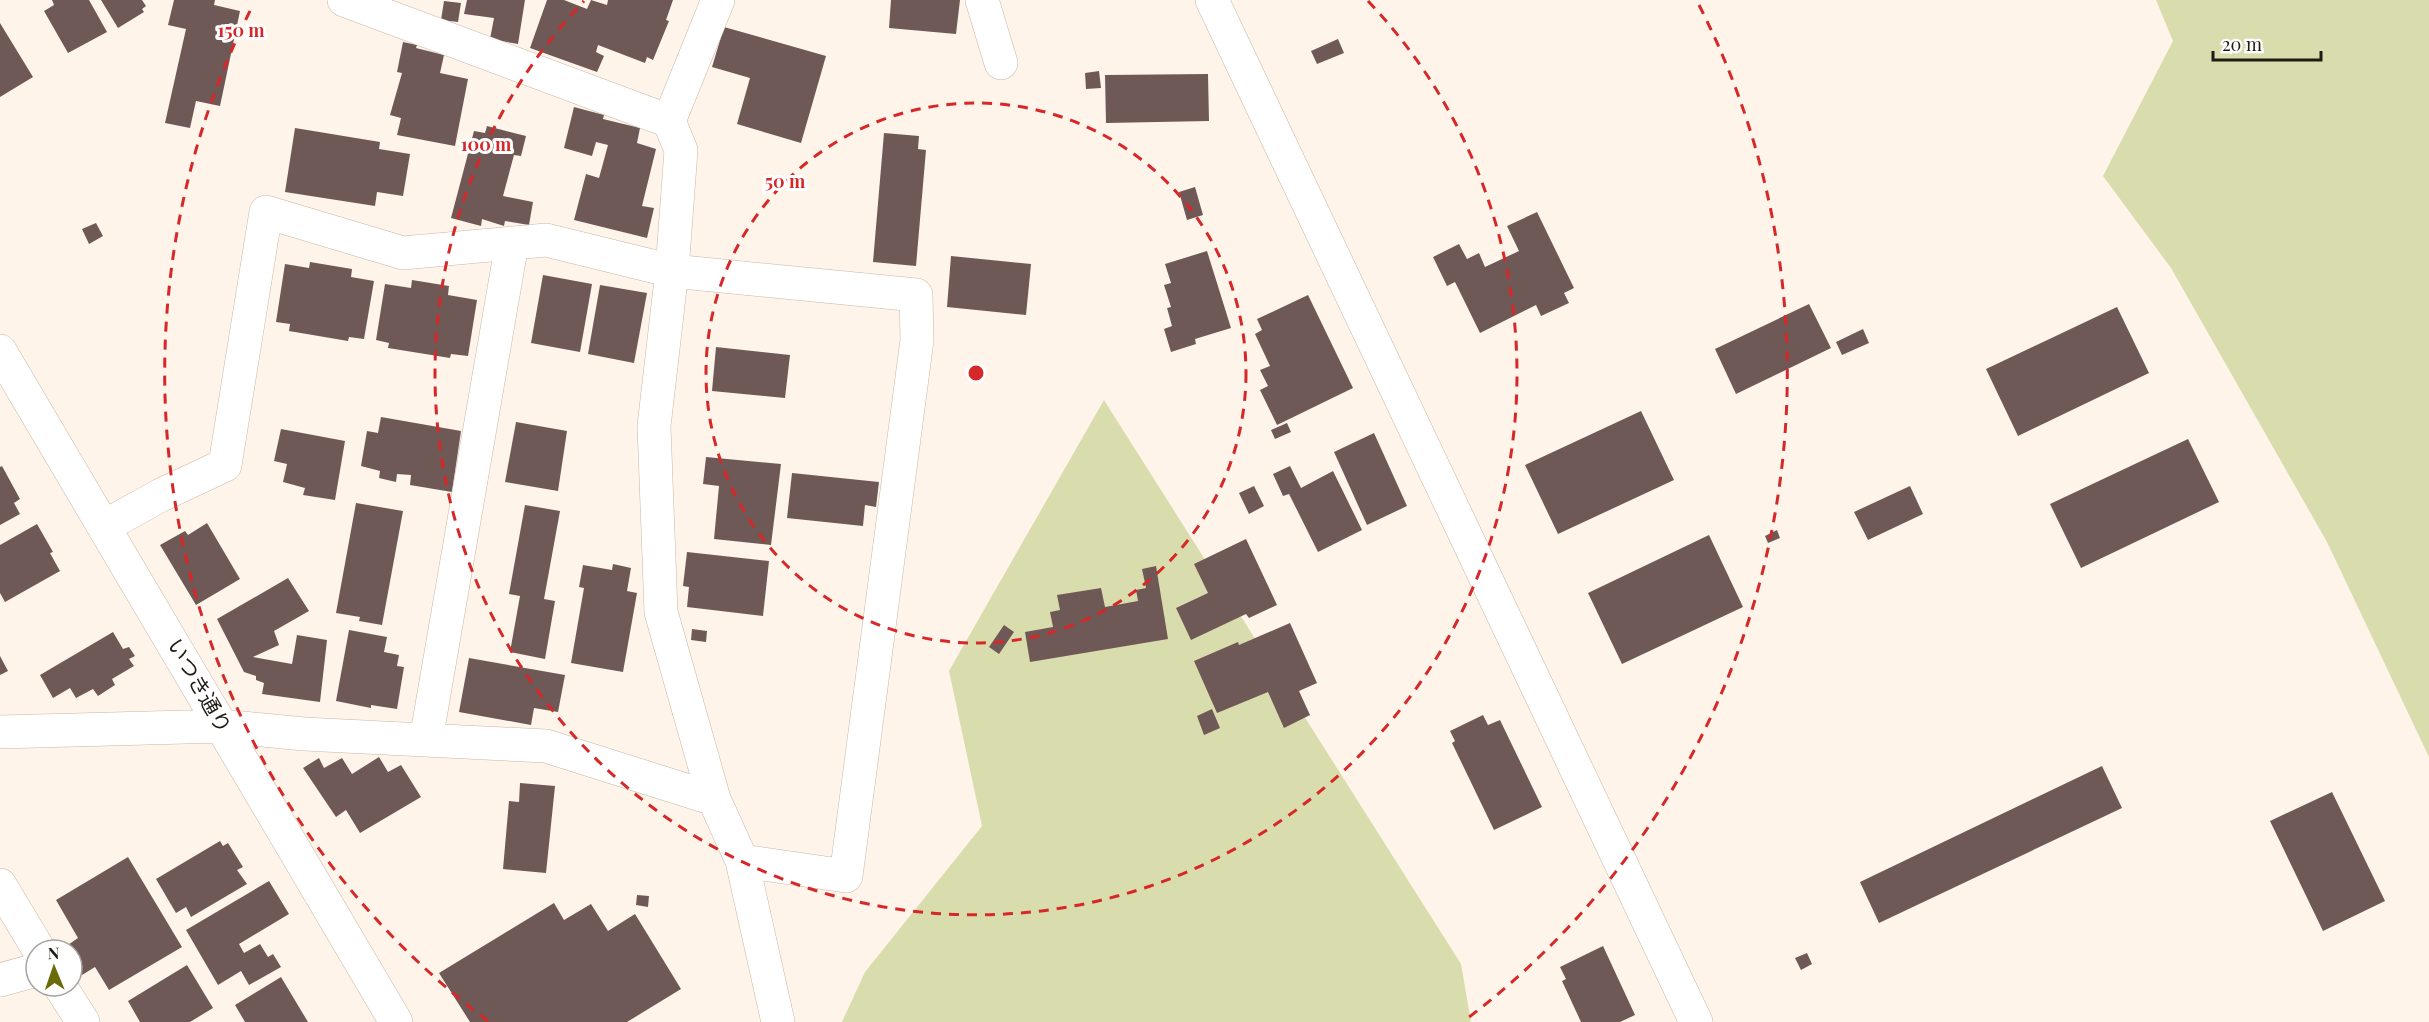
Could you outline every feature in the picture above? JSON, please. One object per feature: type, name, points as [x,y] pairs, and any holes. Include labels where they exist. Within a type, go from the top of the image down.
[{"type":"street","points":[[344,0],[669,121]]},
{"type":"street","points":[[718,0],[669,121],[681,150],[672,271],[654,426],[661,612],[714,799],[741,861],[778,1022]]},
{"type":"street","points":[[982,0],[1001,63]]},
{"type":"street","points":[[1212,0],[1696,1022]]},
{"type":"street","points":[[105,526],[161,495],[225,465],[266,212],[403,253],[546,240],[672,271],[916,295],[917,340],[846,876],[741,861]]},
{"type":"street","points":[[426,740],[512,243]]},
{"type":"street","name":"いつき通り","points":[[0,351],[396,1022]]},
{"type":"street","points":[[0,732],[222,726],[304,734],[546,746],[714,799]]},
{"type":"street","points":[[0,885],[32,938]]},
{"type":"street","points":[[0,980],[24,973]]},
{"type":"street","points":[[67,998],[82,1022]]},
{"type":"green space","points":[[2156,0],[2429,0],[2429,757],[2327,542],[2171,268],[2103,176],[2173,41]]},
{"type":"green space","points":[[1104,400],[1461,964],[1471,1022],[842,1022],[865,972],[982,826],[949,671]]},
{"type":"building","points":[[52,0],[89,0],[107,32],[68,53],[44,11],[54,5]]},
{"type":"building","points":[[101,0],[142,0],[146,6],[142,9],[144,12],[118,28]]},
{"type":"building","points":[[174,0],[215,0],[214,5],[240,11],[220,106],[196,101],[190,128],[165,123],[186,29],[168,25]]},
{"type":"building","points":[[467,0],[525,0],[518,44],[490,39],[494,18],[464,14]]},
{"type":"building","points":[[547,0],[564,0],[587,9],[591,0],[607,5],[608,0],[673,0],[666,20],[669,21],[653,60],[647,57],[645,63],[598,45],[596,52],[604,56],[597,72],[530,48]]},
{"type":"building","points":[[891,0],[960,0],[956,34],[889,28]]},
{"type":"building","points":[[444,1],[461,3],[458,22],[441,20]]},
{"type":"building","points":[[0,23],[33,77],[0,97]]},
{"type":"building","points":[[724,27],[826,56],[801,143],[737,124],[750,78],[712,67]]},
{"type":"building","points":[[1338,39],[1344,53],[1317,64],[1311,51]]},
{"type":"building","points":[[403,42],[444,55],[440,73],[468,79],[455,146],[397,135],[401,118],[390,115],[402,73],[397,72]]},
{"type":"building","points":[[1099,71],[1101,88],[1086,89],[1085,73]]},
{"type":"building","points":[[1208,74],[1209,121],[1106,123],[1105,75]]},
{"type":"building","points":[[574,107],[604,115],[603,119],[640,128],[637,143],[656,149],[642,206],[654,208],[647,238],[574,220],[586,174],[599,178],[608,145],[596,142],[592,156],[564,148]]},
{"type":"building","points":[[487,126],[526,136],[521,156],[514,155],[503,196],[533,202],[529,225],[505,221],[504,226],[482,219],[481,226],[451,218],[474,131],[485,133]]},
{"type":"building","points":[[295,128],[380,142],[379,149],[410,154],[403,196],[377,192],[375,206],[285,192]]},
{"type":"building","points":[[884,133],[919,136],[918,149],[926,150],[916,266],[873,262]]},
{"type":"building","points":[[1195,187],[1203,215],[1187,220],[1179,192]]},
{"type":"building","points":[[1537,212],[1574,288],[1564,293],[1569,303],[1541,316],[1536,305],[1480,333],[1455,282],[1447,286],[1433,257],[1459,244],[1467,259],[1479,253],[1485,267],[1519,251],[1507,226]]},
{"type":"building","points":[[96,223],[103,236],[89,244],[82,229]]},
{"type":"building","points":[[1207,251],[1231,328],[1195,339],[1196,344],[1171,352],[1164,329],[1172,326],[1167,308],[1171,307],[1164,285],[1171,283],[1165,264]]},
{"type":"building","points":[[951,256],[1031,264],[1026,315],[947,307]]},
{"type":"building","points":[[310,262],[352,269],[351,277],[374,281],[364,339],[349,337],[348,341],[289,331],[290,324],[276,322],[285,264],[309,268]]},
{"type":"building","points":[[543,275],[592,284],[580,352],[531,343]]},
{"type":"building","points":[[412,280],[449,286],[448,295],[477,300],[468,356],[451,354],[450,358],[388,348],[389,343],[376,340],[385,284],[411,288]]},
{"type":"building","points":[[600,285],[647,293],[634,363],[588,354]]},
{"type":"building","points":[[1308,295],[1353,388],[1277,425],[1260,390],[1268,386],[1260,370],[1270,366],[1255,334],[1262,330],[1257,319]]},
{"type":"building","points":[[1809,304],[1831,348],[1736,394],[1715,349]]},
{"type":"building","points":[[2117,307],[2149,373],[2018,436],[1986,369]]},
{"type":"building","points":[[1863,329],[1869,343],[1842,355],[1836,342]]},
{"type":"building","points":[[716,347],[790,355],[785,398],[712,391]]},
{"type":"building","points":[[1641,411],[1674,480],[1558,534],[1525,465]]},
{"type":"building","points":[[381,417],[461,431],[452,492],[410,485],[411,475],[397,474],[396,482],[379,478],[380,471],[361,466],[367,431],[378,433]]},
{"type":"building","points":[[516,422],[567,431],[558,491],[505,482]]},
{"type":"building","points":[[1287,423],[1291,432],[1275,439],[1271,430]]},
{"type":"building","points":[[281,429],[345,441],[335,500],[303,495],[305,488],[283,482],[287,464],[274,461]]},
{"type":"building","points":[[1374,433],[1407,506],[1367,525],[1334,452]]},
{"type":"building","points":[[2188,439],[2219,502],[2081,568],[2050,504]]},
{"type":"building","points":[[706,457],[781,464],[771,545],[714,539],[719,486],[703,484]]},
{"type":"building","points":[[2,466],[20,499],[14,503],[20,514],[0,525],[0,467]]},
{"type":"building","points":[[1290,466],[1301,488],[1333,471],[1362,530],[1318,552],[1289,494],[1283,496],[1273,474]]},
{"type":"building","points":[[792,473],[879,482],[876,507],[865,505],[863,526],[787,518]]},
{"type":"building","points":[[1254,486],[1264,506],[1249,514],[1239,493]]},
{"type":"building","points":[[1910,486],[1923,514],[1868,540],[1854,512]]},
{"type":"building","points":[[356,503],[403,511],[382,625],[359,621],[360,617],[336,613]]},
{"type":"building","points":[[525,505],[560,511],[544,599],[555,601],[545,659],[510,652],[520,596],[509,594]]},
{"type":"building","points":[[207,523],[240,579],[196,605],[160,545],[185,531],[188,535]]},
{"type":"building","points":[[37,524],[53,552],[50,553],[60,571],[5,602],[0,593],[0,545]]},
{"type":"building","points":[[1777,530],[1780,538],[1768,543],[1765,536]]},
{"type":"building","points":[[1709,535],[1743,607],[1622,664],[1588,593]]},
{"type":"building","points":[[1246,539],[1277,605],[1249,618],[1246,614],[1191,640],[1176,608],[1208,593],[1194,564]]},
{"type":"building","points":[[687,552],[769,561],[763,616],[687,607],[689,587],[683,586]]},
{"type":"building","points":[[613,564],[631,568],[627,591],[637,593],[623,672],[571,663],[584,588],[579,587],[583,565],[612,570]]},
{"type":"building","points":[[1156,566],[1168,639],[1030,662],[1025,632],[1053,627],[1050,612],[1060,610],[1057,595],[1101,588],[1105,607],[1138,601],[1136,590],[1146,588],[1142,569]]},
{"type":"building","points":[[288,578],[309,611],[274,631],[279,645],[253,657],[292,664],[297,635],[327,640],[320,702],[262,694],[264,683],[256,680],[256,676],[244,672],[217,619]]},
{"type":"building","points":[[1290,623],[1317,683],[1299,691],[1310,715],[1284,728],[1268,692],[1217,713],[1194,661]]},
{"type":"building","points":[[1004,625],[1014,632],[999,654],[989,647]]},
{"type":"building","points":[[692,629],[707,631],[706,642],[691,640]]},
{"type":"building","points":[[349,630],[387,637],[384,652],[399,655],[397,666],[404,667],[397,709],[371,705],[371,708],[336,701]]},
{"type":"building","points":[[113,632],[123,649],[129,647],[135,656],[129,659],[134,666],[112,679],[115,685],[98,696],[93,689],[76,698],[70,688],[53,698],[40,675]]},
{"type":"building","points":[[0,656],[8,671],[0,675]]},
{"type":"building","points":[[469,658],[565,675],[558,712],[534,708],[531,725],[459,712]]},
{"type":"building","points":[[1212,709],[1220,728],[1204,735],[1197,716]]},
{"type":"building","points":[[1483,715],[1488,725],[1500,720],[1542,807],[1494,830],[1452,743],[1455,741],[1450,731]]},
{"type":"building","points":[[379,757],[388,772],[401,765],[421,797],[360,833],[346,810],[336,817],[303,768],[319,758],[324,768],[342,758],[352,774]]},
{"type":"building","points":[[2102,766],[2122,808],[1879,923],[1860,882]]},
{"type":"building","points":[[520,783],[555,786],[546,873],[503,869],[509,801],[519,802]]},
{"type":"building","points":[[2332,792],[2385,901],[2323,931],[2270,821]]},
{"type":"building","points":[[220,841],[223,846],[228,843],[243,867],[237,870],[247,884],[191,917],[186,907],[176,913],[156,879]]},
{"type":"building","points":[[128,857],[182,947],[109,990],[95,967],[84,974],[84,938],[78,938],[56,900]]},
{"type":"building","points":[[269,881],[289,914],[239,944],[244,953],[260,944],[268,957],[273,954],[281,967],[249,985],[241,971],[218,985],[186,930]]},
{"type":"building","points":[[637,895],[649,896],[648,907],[636,905]]},
{"type":"building","points":[[554,903],[564,920],[591,904],[608,931],[635,914],[681,989],[627,1022],[470,1022],[439,973]]},
{"type":"building","points":[[1603,946],[1635,1015],[1620,1022],[1581,1022],[1562,981],[1566,979],[1560,967]]},
{"type":"building","points":[[1807,953],[1812,964],[1801,970],[1795,958]]},
{"type":"building","points":[[187,965],[213,1008],[190,1022],[140,1022],[128,1001]]},
{"type":"building","points":[[281,977],[308,1022],[245,1022],[235,1005]]}]
